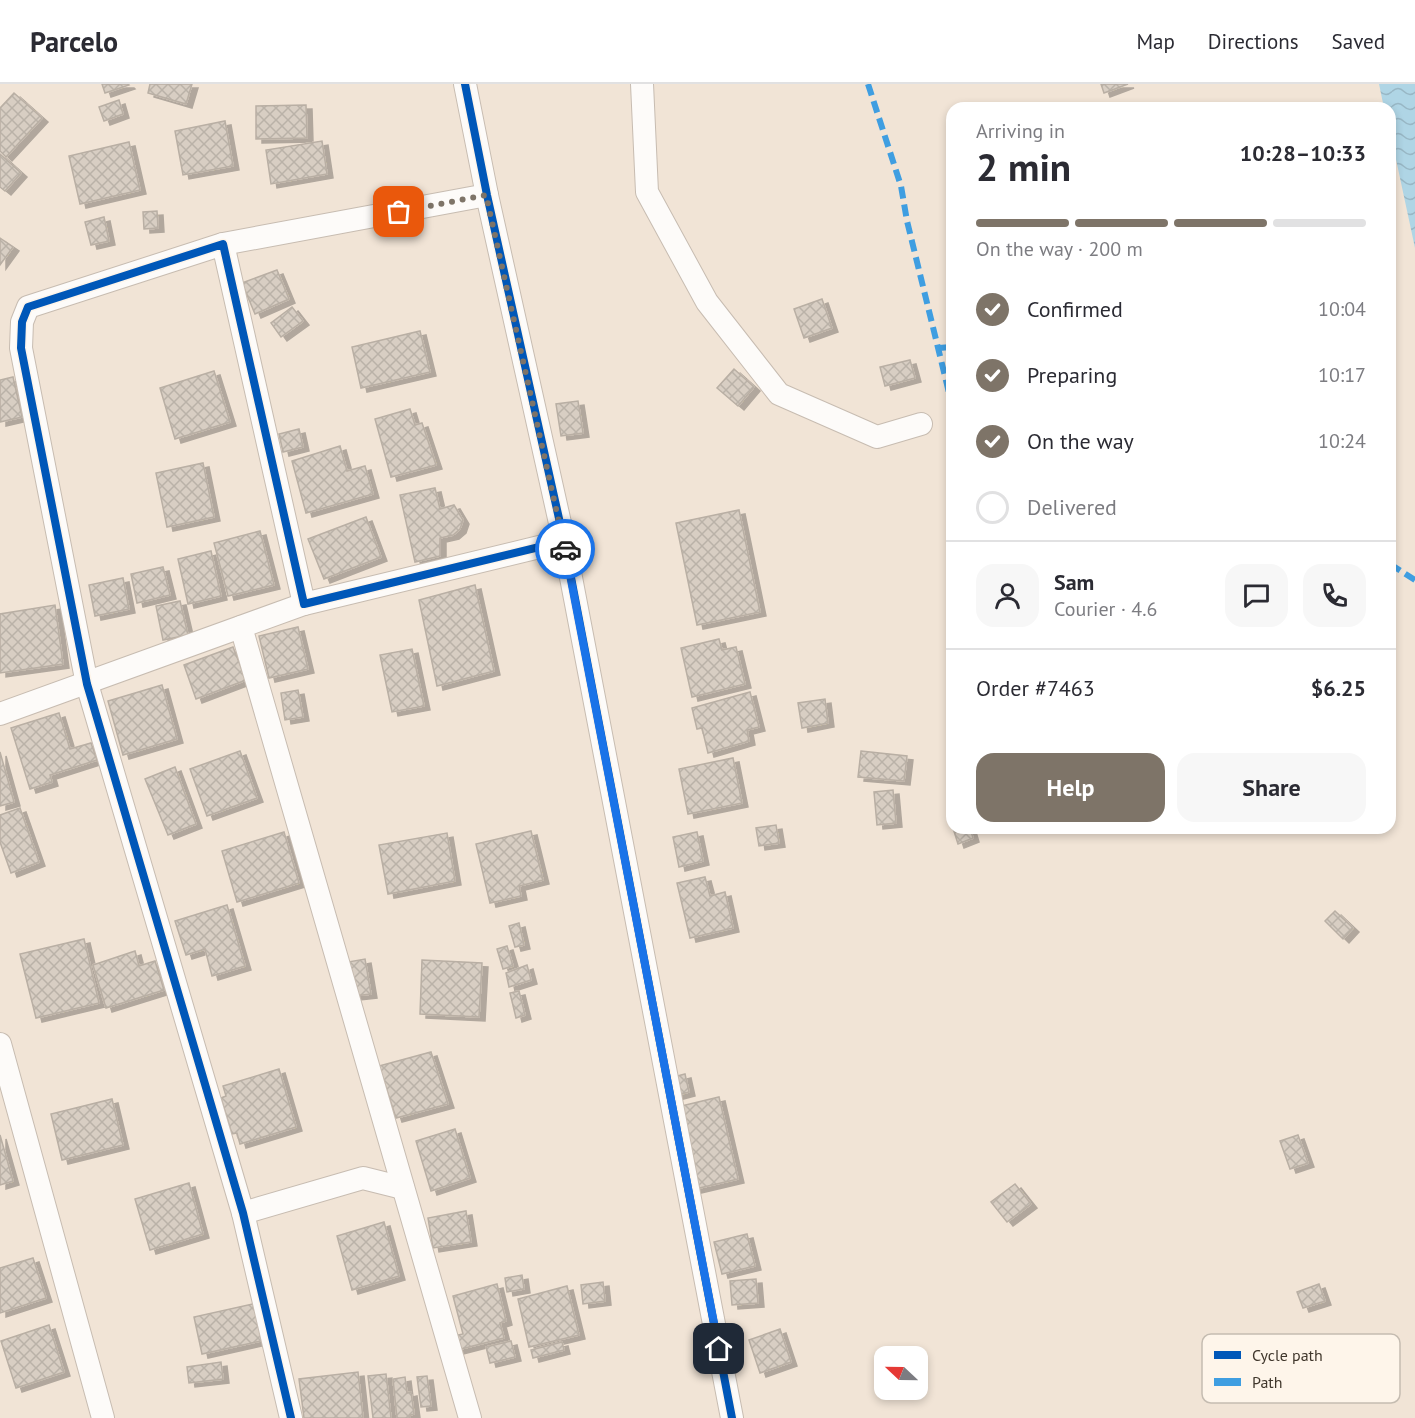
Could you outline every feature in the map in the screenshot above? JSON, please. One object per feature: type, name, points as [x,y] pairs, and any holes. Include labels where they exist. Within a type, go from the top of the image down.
[{"type":"street","points":[[642,84],[647,192],[707,303],[778,394],[877,437],[921,424]]},
{"type":"street","points":[[466,86],[486,195],[564,541],[732,1418]]},
{"type":"street","points":[[291,1418],[243,1213],[87,684],[21,348],[22,322],[28,307],[223,244],[486,195]]},
{"type":"street","points":[[223,244],[304,604]]},
{"type":"street","points":[[0,714],[304,604],[564,541]]},
{"type":"street","points":[[242,627],[470,1418]]},
{"type":"street","points":[[0,1044],[103,1418]]},
{"type":"street","points":[[243,1213],[363,1178],[403,1188]]},
{"type":"water","points":[[1379,84],[1415,84],[1415,248],[1396,159],[1396,102],[1383,102]]},
{"type":"building","points":[[102,84],[128,84],[129,85],[105,93]]},
{"type":"building","points":[[150,84],[192,84],[186,104],[148,93]]},
{"type":"building","points":[[1101,84],[1128,84],[1104,93]]},
{"type":"building","points":[[14,93],[42,118],[6,157],[0,151],[0,108]]},
{"type":"building","points":[[119,100],[123,114],[104,121],[99,107]]},
{"type":"building","points":[[306,105],[307,138],[256,139],[256,106]]},
{"type":"building","points":[[225,121],[233,166],[183,175],[175,131]]},
{"type":"building","points":[[322,141],[327,174],[271,184],[266,150]]},
{"type":"building","points":[[129,142],[140,190],[80,204],[69,156]]},
{"type":"building","points":[[0,154],[21,173],[5,191],[0,187]]},
{"type":"building","points":[[157,211],[158,228],[144,229],[143,212]]},
{"type":"building","points":[[104,217],[109,241],[91,245],[85,222]]},
{"type":"building","points":[[0,238],[13,247],[0,265]]},
{"type":"building","points":[[277,270],[289,299],[255,314],[242,283]]},
{"type":"building","points":[[822,299],[832,328],[804,338],[794,309]]},
{"type":"building","points":[[292,307],[303,321],[281,337],[271,323]]},
{"type":"building","points":[[420,331],[430,372],[361,388],[352,347]]},
{"type":"building","points":[[910,360],[915,378],[885,386],[880,367]]},
{"type":"building","points":[[734,369],[754,387],[738,406],[717,388]]},
{"type":"building","points":[[214,371],[230,422],[175,439],[160,388]]},
{"type":"building","points":[[13,377],[22,417],[0,422],[0,380]]},
{"type":"building","points":[[578,401],[583,433],[561,436],[556,404]]},
{"type":"building","points":[[410,409],[415,425],[422,423],[436,465],[391,477],[375,419]]},
{"type":"building","points":[[299,429],[303,447],[283,452],[279,434]]},
{"type":"building","points":[[340,446],[347,471],[365,466],[373,494],[306,513],[292,461]]},
{"type":"building","points":[[203,463],[214,517],[167,527],[156,473]]},
{"type":"building","points":[[435,488],[440,509],[454,505],[463,520],[460,529],[453,535],[440,538],[440,556],[415,562],[400,495]]},
{"type":"building","points":[[739,510],[760,612],[697,625],[676,523]]},
{"type":"building","points":[[366,517],[381,557],[324,579],[308,539]]},
{"type":"building","points":[[260,531],[274,585],[228,596],[214,543]]},
{"type":"building","points":[[211,551],[221,596],[188,604],[178,559]]},
{"type":"building","points":[[163,567],[170,595],[137,603],[131,574]]},
{"type":"building","points":[[123,578],[129,609],[95,616],[89,585]]},
{"type":"building","points":[[475,585],[494,671],[437,686],[419,600]]},
{"type":"building","points":[[180,601],[188,635],[163,640],[156,606]]},
{"type":"building","points":[[55,605],[63,664],[0,673],[0,614]]},
{"type":"building","points":[[298,627],[308,669],[269,678],[259,636]]},
{"type":"building","points":[[719,639],[722,650],[736,647],[745,684],[692,697],[681,648]]},
{"type":"building","points":[[233,647],[246,680],[196,699],[184,665]]},
{"type":"building","points":[[412,649],[424,706],[392,712],[380,655]]},
{"type":"building","points":[[162,685],[177,739],[123,755],[108,701]]},
{"type":"building","points":[[298,690],[303,717],[285,720],[281,693]]},
{"type":"building","points":[[750,692],[759,727],[747,730],[749,741],[708,753],[702,728],[697,729],[692,708]]},
{"type":"building","points":[[825,699],[828,723],[802,728],[798,703]]},
{"type":"building","points":[[59,713],[70,749],[91,743],[97,760],[50,775],[52,782],[30,789],[11,728]]},
{"type":"building","points":[[240,751],[257,798],[207,816],[190,769]]},
{"type":"building","points":[[861,751],[907,756],[904,781],[858,777]]},
{"type":"building","points":[[0,752],[14,802],[0,806]]},
{"type":"building","points":[[733,758],[742,803],[688,814],[679,769]]},
{"type":"building","points":[[175,767],[196,824],[168,835],[145,779]]},
{"type":"building","points":[[893,790],[896,823],[877,825],[874,792]]},
{"type":"building","points":[[20,808],[39,862],[11,873],[0,842],[0,815]]},
{"type":"building","points":[[776,825],[779,843],[759,846],[756,828]]},
{"type":"building","points":[[531,831],[543,880],[519,886],[521,896],[490,903],[476,844]]},
{"type":"building","points":[[284,832],[299,883],[237,902],[222,851]]},
{"type":"building","points":[[697,832],[703,861],[679,867],[673,837]]},
{"type":"building","points":[[447,833],[455,881],[388,894],[379,845]]},
{"type":"building","points":[[955,834],[972,834],[973,838],[958,844]]},
{"type":"building","points":[[705,877],[710,896],[725,892],[733,928],[690,938],[677,883]]},
{"type":"building","points":[[227,905],[245,966],[212,976],[205,949],[186,955],[175,921]]},
{"type":"building","points":[[1335,911],[1353,928],[1343,939],[1325,921]]},
{"type":"building","points":[[519,923],[524,945],[515,947],[509,926]]},
{"type":"building","points":[[84,939],[99,1003],[36,1018],[20,954]]},
{"type":"building","points":[[507,946],[513,966],[503,969],[497,949]]},
{"type":"building","points":[[135,951],[139,966],[155,961],[164,990],[106,1008],[93,965]]},
{"type":"building","points":[[365,959],[371,994],[354,996],[348,962]]},
{"type":"building","points":[[422,960],[482,963],[479,1017],[420,1014]]},
{"type":"building","points":[[527,965],[531,980],[509,987],[506,973]]},
{"type":"building","points":[[519,991],[525,1015],[516,1018],[510,993]]},
{"type":"building","points":[[431,1052],[448,1104],[396,1118],[379,1066]]},
{"type":"building","points":[[279,1069],[296,1127],[240,1144],[237,1133],[232,1134],[221,1098],[226,1096],[223,1086]]},
{"type":"building","points":[[685,1074],[689,1092],[670,1097],[666,1079]]},
{"type":"building","points":[[719,1097],[738,1179],[695,1189],[677,1107]]},
{"type":"building","points":[[112,1099],[123,1145],[62,1160],[51,1114]]},
{"type":"building","points":[[455,1129],[470,1178],[431,1191],[416,1141]]},
{"type":"building","points":[[0,1135],[13,1181],[0,1185]]},
{"type":"building","points":[[1298,1135],[1308,1163],[1290,1169],[1280,1141]]},
{"type":"building","points":[[189,1183],[203,1234],[150,1250],[135,1199]]},
{"type":"building","points":[[1015,1184],[1031,1204],[1007,1222],[991,1202]]},
{"type":"building","points":[[466,1211],[471,1242],[433,1248],[428,1218]]},
{"type":"building","points":[[384,1222],[399,1276],[352,1290],[337,1236]]},
{"type":"building","points":[[747,1234],[755,1266],[722,1274],[714,1242]]},
{"type":"building","points":[[33,1258],[46,1298],[0,1313],[0,1268]]},
{"type":"building","points":[[522,1275],[524,1289],[507,1292],[505,1278]]},
{"type":"building","points":[[756,1279],[758,1303],[732,1305],[730,1281]]},
{"type":"building","points":[[603,1282],[605,1301],[583,1304],[581,1285]]},
{"type":"building","points":[[497,1284],[506,1321],[500,1323],[504,1338],[457,1350],[453,1336],[463,1334],[453,1296]]},
{"type":"building","points":[[1319,1284],[1325,1301],[1303,1308],[1297,1292]]},
{"type":"building","points":[[567,1286],[579,1335],[529,1347],[518,1299]]},
{"type":"building","points":[[257,1303],[265,1340],[202,1354],[194,1317]]},
{"type":"building","points":[[49,1325],[64,1372],[16,1388],[1,1341]]},
{"type":"building","points":[[780,1329],[791,1362],[760,1373],[749,1340]]},
{"type":"building","points":[[511,1341],[515,1357],[490,1363],[486,1347]]},
{"type":"building","points":[[562,1342],[564,1350],[533,1358],[531,1350]]},
{"type":"building","points":[[221,1362],[223,1379],[189,1383],[187,1367]]},
{"type":"building","points":[[358,1372],[363,1418],[304,1418],[299,1379]]},
{"type":"building","points":[[386,1374],[391,1418],[373,1418],[368,1376]]},
{"type":"building","points":[[427,1376],[431,1406],[421,1407],[417,1377]]},
{"type":"building","points":[[405,1377],[407,1393],[411,1392],[414,1414],[410,1415],[410,1418],[397,1418],[393,1379]]},
{"type":"marked path","points":[[868,84],[901,186],[907,221],[946,380]]},
{"type":"marked path","points":[[939,348],[946,347]]},
{"type":"marked path","points":[[1396,568],[1415,580]]},
{"type":"cycle path","points":[[465,84],[487,195],[564,541],[732,1418]]},
{"type":"cycle path","points":[[291,1418],[243,1213],[87,684],[21,348],[22,322],[28,307],[223,244],[304,604],[564,541]]},
{"type":"way so far","points":[[399,212],[486,195],[565,549]]},
{"type":"route","points":[[565,549],[719,1349]]}]
